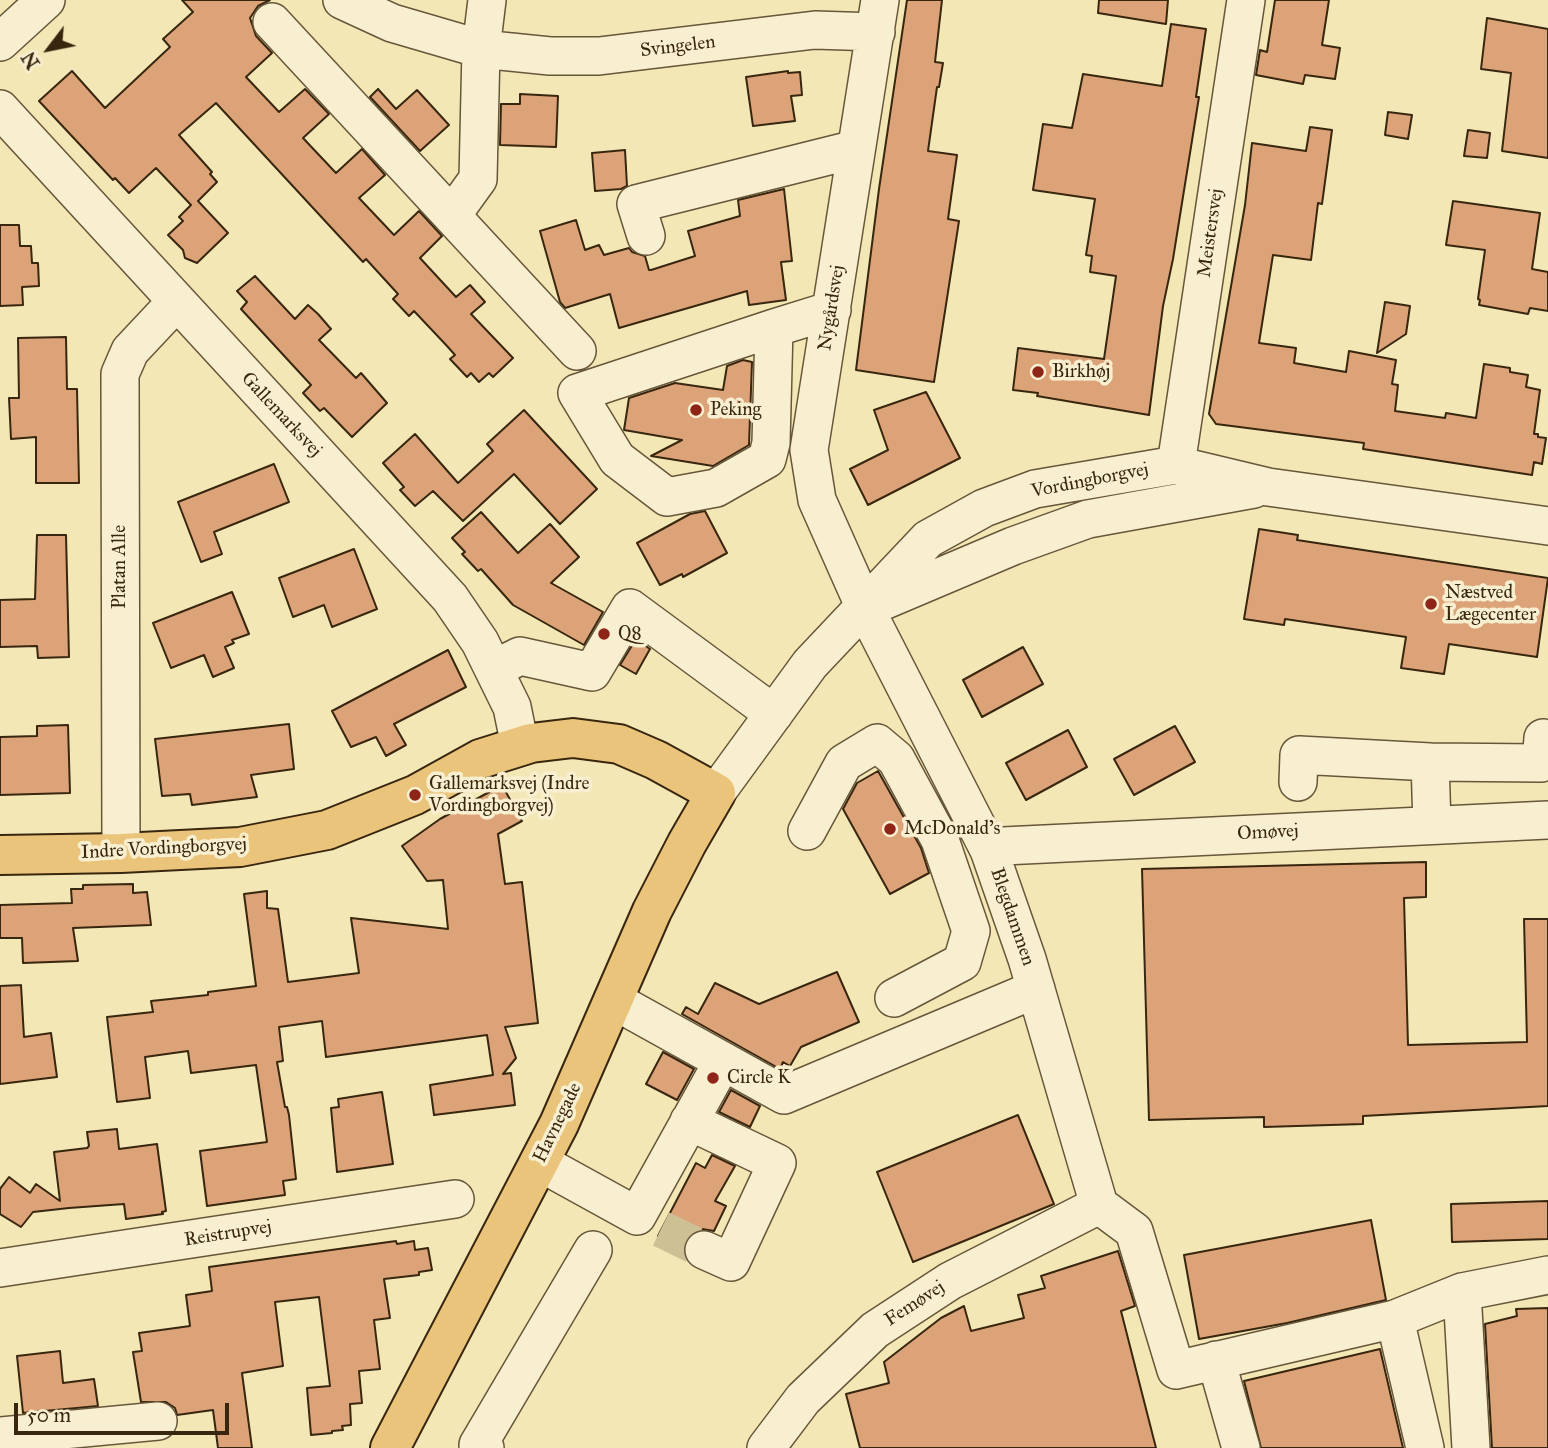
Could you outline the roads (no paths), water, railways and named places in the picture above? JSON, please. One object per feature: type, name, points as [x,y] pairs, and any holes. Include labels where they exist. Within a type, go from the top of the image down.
[{"type":"main road","name":"Indre Vordingborgvej","points":[[0,855],[121,853],[240,846],[327,830],[415,795],[480,759],[531,743],[573,738],[618,744],[656,760],[716,793]]},
{"type":"main road","name":"Havnegade","points":[[390,1448],[559,1124],[652,911],[716,793]]},
{"type":"street","points":[[0,42],[46,0]]},
{"type":"street","name":"Svingelen","points":[[342,0],[392,23],[481,49],[550,56],[599,56],[815,30],[878,16]]},
{"type":"street","points":[[452,215],[478,179],[481,49],[487,0]]},
{"type":"street","name":"Meistersvej","points":[[1176,465],[1246,0]]},
{"type":"street","name":"Nygårdsvej","points":[[865,608],[817,500],[809,450],[878,16]]},
{"type":"street","points":[[272,22],[577,351]]},
{"type":"street","name":"Gallemarksvej","points":[[0,109],[450,598],[480,642],[512,707],[520,746]]},
{"type":"street","points":[[646,236],[636,204],[856,149]]},
{"type":"street","name":"Platan Alle","points":[[121,853],[120,374],[130,351],[176,302]]},
{"type":"street","points":[[774,328],[771,443],[767,459],[716,488],[667,497],[617,459],[577,393],[761,332],[832,310]]},
{"type":"street","name":"Vordingborgvej","points":[[716,793],[810,664],[928,538],[984,508],[1035,489],[1176,465],[1268,487],[1548,526]]},
{"type":"street","name":"Vordingborgvej","points":[[865,608],[1013,546],[1088,519],[1268,487]]},
{"type":"street","points":[[494,669],[520,656],[592,671],[630,608],[775,714]]},
{"type":"street","name":"Blegdammen","points":[[865,608],[989,850],[1036,989],[1099,1205]]},
{"type":"street","points":[[1298,782],[1299,755],[1430,762],[1541,763],[1543,738]]},
{"type":"street","points":[[807,831],[844,763],[877,743],[896,760],[940,840],[971,931],[962,962],[894,998]]},
{"type":"street","points":[[1430,762],[1432,825]]},
{"type":"street","name":"Omøvej","points":[[989,850],[1003,845],[1548,820]]},
{"type":"street","points":[[613,1000],[784,1095],[1036,989]]},
{"type":"street","points":[[539,1162],[649,1223],[689,1121],[723,1061]]},
{"type":"street","points":[[689,1121],[777,1163],[731,1262],[705,1250]]},
{"type":"street","name":"Reistrupvej","points":[[0,1268],[455,1199]]},
{"type":"street","points":[[1099,1205],[1134,1231],[1176,1370],[1395,1319],[1462,1292],[1548,1275]]},
{"type":"street","name":"Femøvej","points":[[766,1448],[803,1399],[875,1329],[950,1281],[1099,1205]]},
{"type":"street","points":[[485,1448],[478,1445],[593,1250]]},
{"type":"street","points":[[1462,1292],[1471,1448]]},
{"type":"street","points":[[1395,1319],[1425,1448]]},
{"type":"street","points":[[1216,1360],[1241,1448]]},
{"type":"street","points":[[0,1436],[158,1421]]},
{"type":"tunnel","points":[[661,1229],[704,1250]]},
{"type":"place","name":"Birkhøj","points":[[1038,372]]},
{"type":"place","name":"Peking","points":[[696,410]]},
{"type":"place","name":"Næstved Lægecenter","points":[[1431,604]]},
{"type":"place","name":"Q8","points":[[604,634]]},
{"type":"place","name":"Gallemarksvej (Indre Vordingborgvej)","points":[[415,795]]},
{"type":"place","name":"McDonald's","points":[[890,829]]},
{"type":"place","name":"Circle K","points":[[713,1078]]}]
